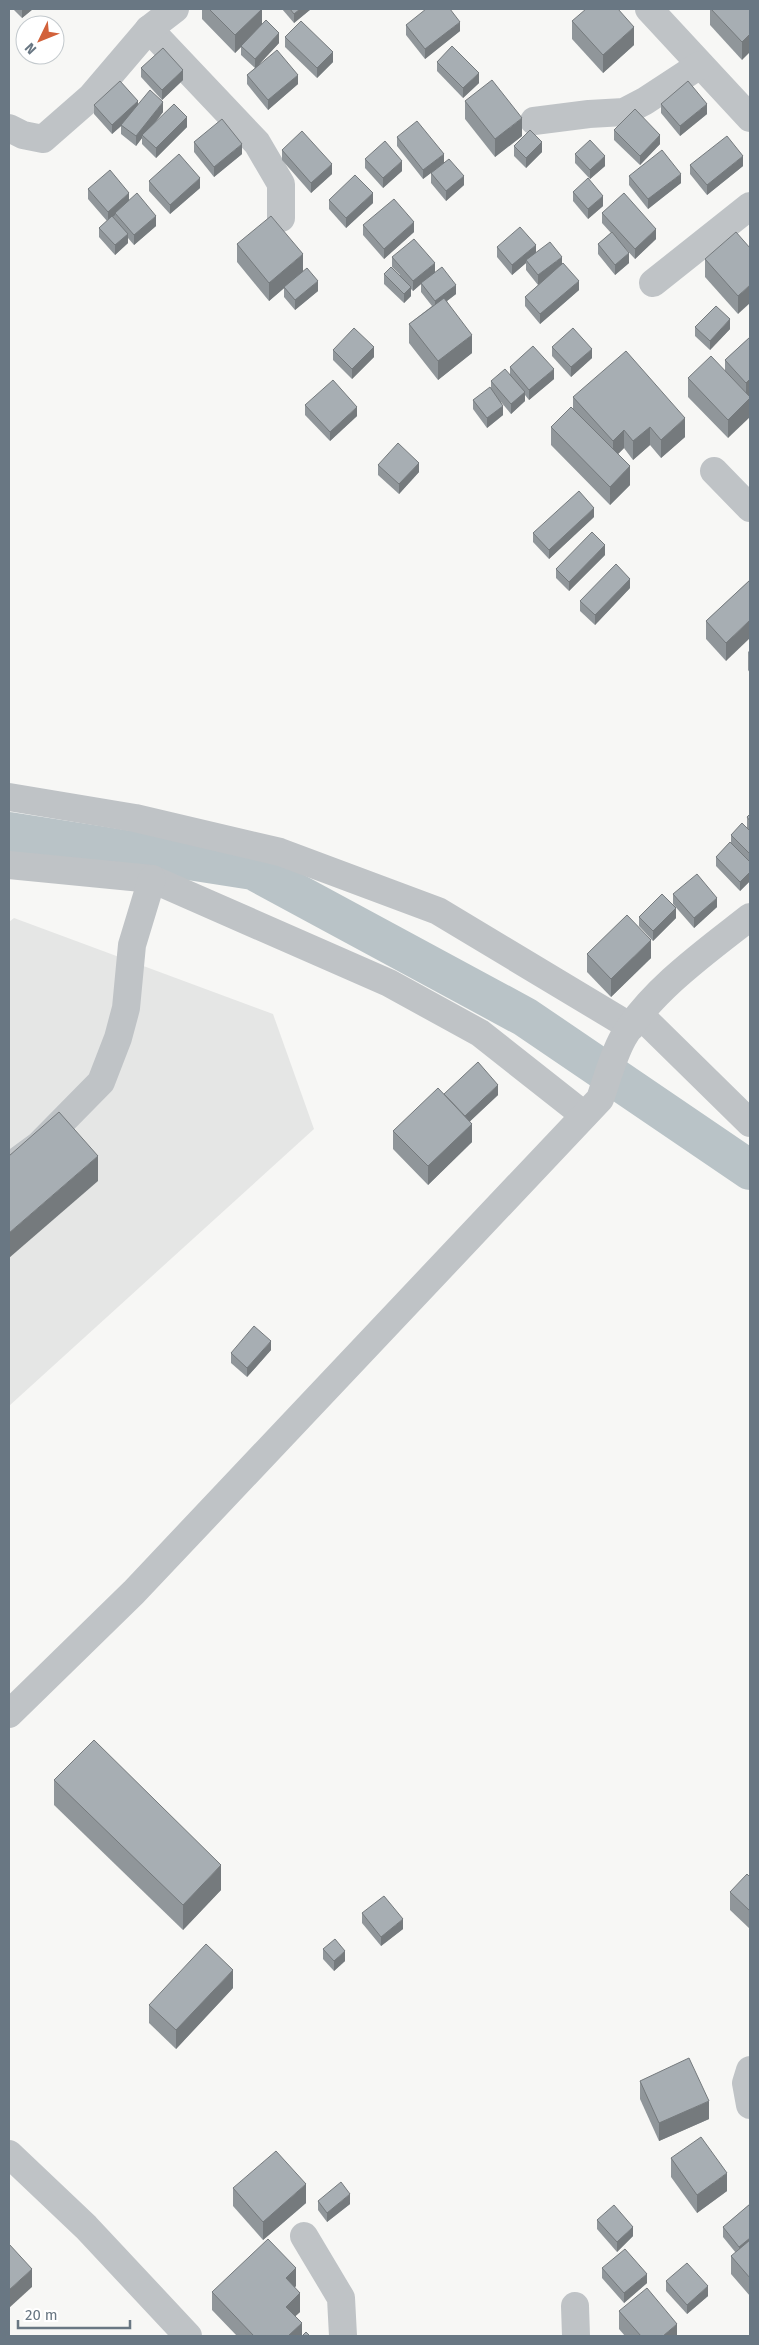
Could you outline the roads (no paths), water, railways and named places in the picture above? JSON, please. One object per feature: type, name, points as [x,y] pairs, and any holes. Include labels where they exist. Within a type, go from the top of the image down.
[{"type":"street","points":[[9,128],[23,135],[43,139],[91,97],[149,30],[175,9]]},
{"type":"street","points":[[649,9],[750,118]]},
{"type":"street","points":[[149,30],[257,144],[281,184],[281,218]]},
{"type":"street","points":[[534,121],[624,112],[645,101],[700,65]]},
{"type":"street","points":[[653,283],[750,206]]},
{"type":"street","points":[[714,471],[750,508]]},
{"type":"street","points":[[9,797],[135,818],[280,852],[438,911],[631,1027],[750,1123]]},
{"type":"street","points":[[9,865],[152,879],[397,987],[480,1033],[592,1107]]},
{"type":"street","points":[[9,1167],[39,1145],[101,1082],[118,1038],[126,1008],[132,946],[152,879]]},
{"type":"street","points":[[9,1714],[134,1592],[592,1107],[631,1027],[683,970],[750,917]]},
{"type":"street","points":[[750,2070],[746,2083],[750,2104]]},
{"type":"street","points":[[9,2154],[86,2227],[188,2336]]},
{"type":"street","points":[[304,2236],[341,2298],[343,2336]]},
{"type":"street","points":[[575,2306],[576,2336]]},
{"type":"waterway","points":[[9,832],[253,870],[525,1017],[750,1170]]}]
